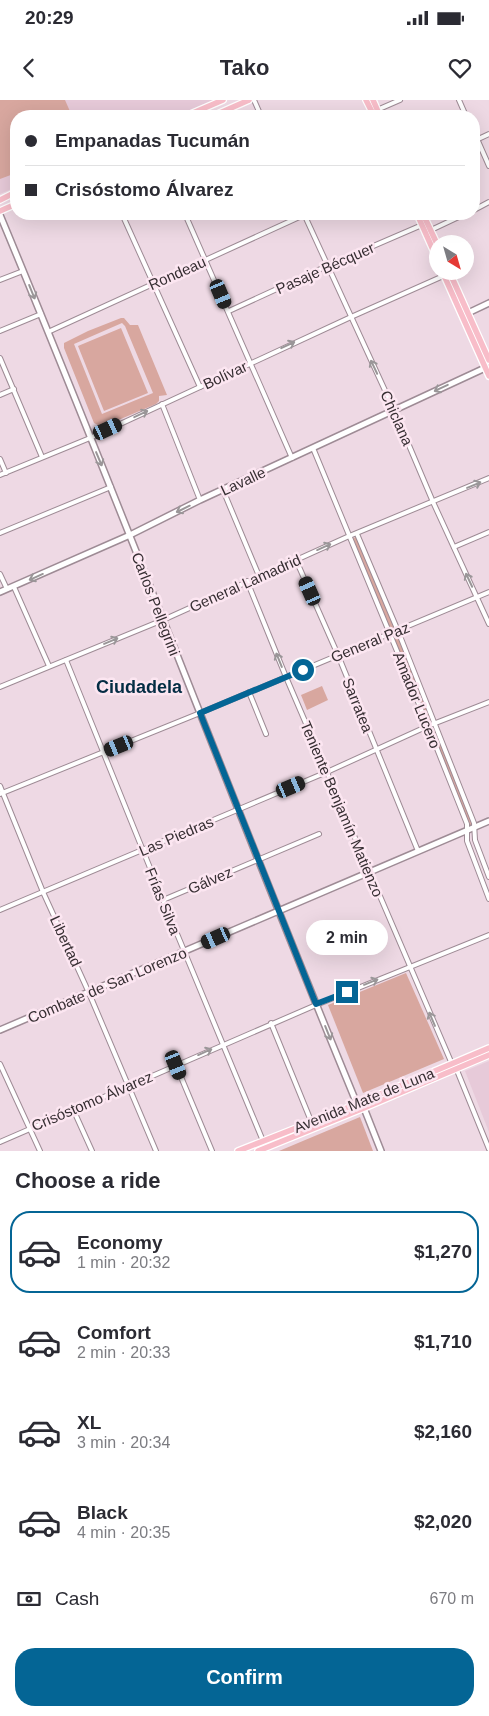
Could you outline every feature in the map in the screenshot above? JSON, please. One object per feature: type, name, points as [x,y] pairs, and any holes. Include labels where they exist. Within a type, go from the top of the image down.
[{"type":"main road","points":[[200,110],[223,100]]},
{"type":"main road","points":[[227,110],[249,100]]},
{"type":"main road","points":[[419,220],[429,240]]},
{"type":"main road","points":[[426,220],[432,235]]},
{"type":"main road","points":[[449,280],[462,316],[489,376]]},
{"type":"main road","points":[[451,280],[489,360]]},
{"type":"main road","name":"Avenida Mate de Luna","points":[[258,1151],[364,1108],[489,1048]]},
{"type":"main road","name":"Avenida Mate de Luna","points":[[238,1151],[311,1121],[489,1054]]},
{"type":"street","points":[[384,110],[400,100]]},
{"type":"street","points":[[480,148],[489,166]]},
{"type":"street","name":"Carlos Pellegrini","points":[[0,213],[111,487],[237,810],[357,1104]]},
{"type":"street","points":[[125,220],[200,387]]},
{"type":"street","points":[[188,220],[292,458]]},
{"type":"street","name":"Rondeau","points":[[48,332],[291,220]]},
{"type":"street","name":"Chiclana","points":[[307,220],[489,624]]},
{"type":"street","points":[[430,230],[452,220]]},
{"type":"street","name":"Pasaje Bécquer","points":[[229,311],[422,225]]},
{"type":"street","points":[[0,280],[23,271]]},
{"type":"street","name":"Bolívar","points":[[0,475],[90,438],[432,280]]},
{"type":"street","points":[[462,316],[489,304]]},
{"type":"street","points":[[0,331],[41,314]]},
{"type":"street","points":[[0,358],[42,457]]},
{"type":"street","name":"Lavalle","points":[[0,592],[130,535],[200,500],[486,368]]},
{"type":"street","points":[[0,395],[14,389]]},
{"type":"street","points":[[162,404],[200,500]]},
{"type":"street","name":"Amador Lucero","points":[[313,448],[428,726],[466,824],[467,841],[489,899]]},
{"type":"street","points":[[0,458],[6,473]]},
{"type":"street","name":"General Lamadrid","points":[[0,687],[162,620],[350,536],[489,478]]},
{"type":"street","points":[[0,533],[111,487]]},
{"type":"street","points":[[222,490],[259,576]]},
{"type":"street","points":[[454,548],[489,532]]},
{"type":"street","name":"Amador Lucero","points":[[356,534],[398,631],[476,827],[475,840],[489,877]]},
{"type":"street","name":"Sarratea","points":[[296,560],[338,655],[418,851]]},
{"type":"street","points":[[0,574],[7,589]]},
{"type":"street","name":"Teniente Benjamín Matienzo","points":[[247,581],[369,872],[489,1148]]},
{"type":"street","points":[[14,587],[49,666]]},
{"type":"street","name":"General Paz","points":[[1,793],[200,713],[489,592]]},
{"type":"street","name":"Frías Silva","points":[[66,660],[142,850],[263,1141]]},
{"type":"street","points":[[249,692],[266,734]]},
{"type":"street","name":"Las Piedras","points":[[0,910],[327,772],[428,726],[489,702]]},
{"type":"street","name":"Libertad","points":[[0,786],[1,793],[43,892],[89,992],[156,1151]]},
{"type":"street","name":"Combate de San Lorenzo","points":[[0,1030],[489,821]]},
{"type":"street","name":"Gálvez","points":[[163,900],[319,834]]},
{"type":"street","points":[[483,884],[489,882]]},
{"type":"street","name":"Crisóstomo Álvarez","points":[[0,1142],[316,1004],[489,935]]},
{"type":"street","points":[[272,1024],[311,1121]]},
{"type":"street","points":[[0,1064],[40,1151]]},
{"type":"street","points":[[176,1065],[212,1151]]},
{"type":"street","points":[[357,1104],[364,1108],[381,1151]]},
{"type":"street","points":[[73,1109],[92,1151]]},
{"type":"shaded area","points":[[0,100],[216,100],[192,110],[10,110],[10,190],[0,194]]},
{"type":"shaded area","points":[[0,100],[65,100],[69,110],[10,110],[10,175],[0,179]]},
{"type":"shaded area","points":[[121,318],[124,318],[130,325],[138,325],[167,395],[159,396],[159,401],[156,404],[102,427],[94,423],[64,348],[64,343]],"holes":[[[122,323],[125,326],[153,393],[102,414],[74,344]]]},
{"type":"shaded area","points":[[121,328],[148,393],[104,411],[78,346]]},
{"type":"shaded area","points":[[356,537],[395,630],[391,632],[353,538]]},
{"type":"shaded area","points":[[397,634],[432,723],[429,724],[392,635]]},
{"type":"shaded area","points":[[322,686],[328,700],[307,710],[301,695]]},
{"type":"shaded area","points":[[434,727],[473,826],[469,827],[431,728]]},
{"type":"shaded area","points":[[406,973],[444,1059],[363,1093],[328,1005]]},
{"type":"shaded area","points":[[489,1061],[489,1132],[465,1071]]},
{"type":"shaded area","points":[[360,1117],[373,1151],[279,1151]]},
{"type":"district","name":"Ciudadela","points":[[139,687]]},
{"type":"route","points":[[303,670],[200,713],[316,1004],[347,992]]}]
